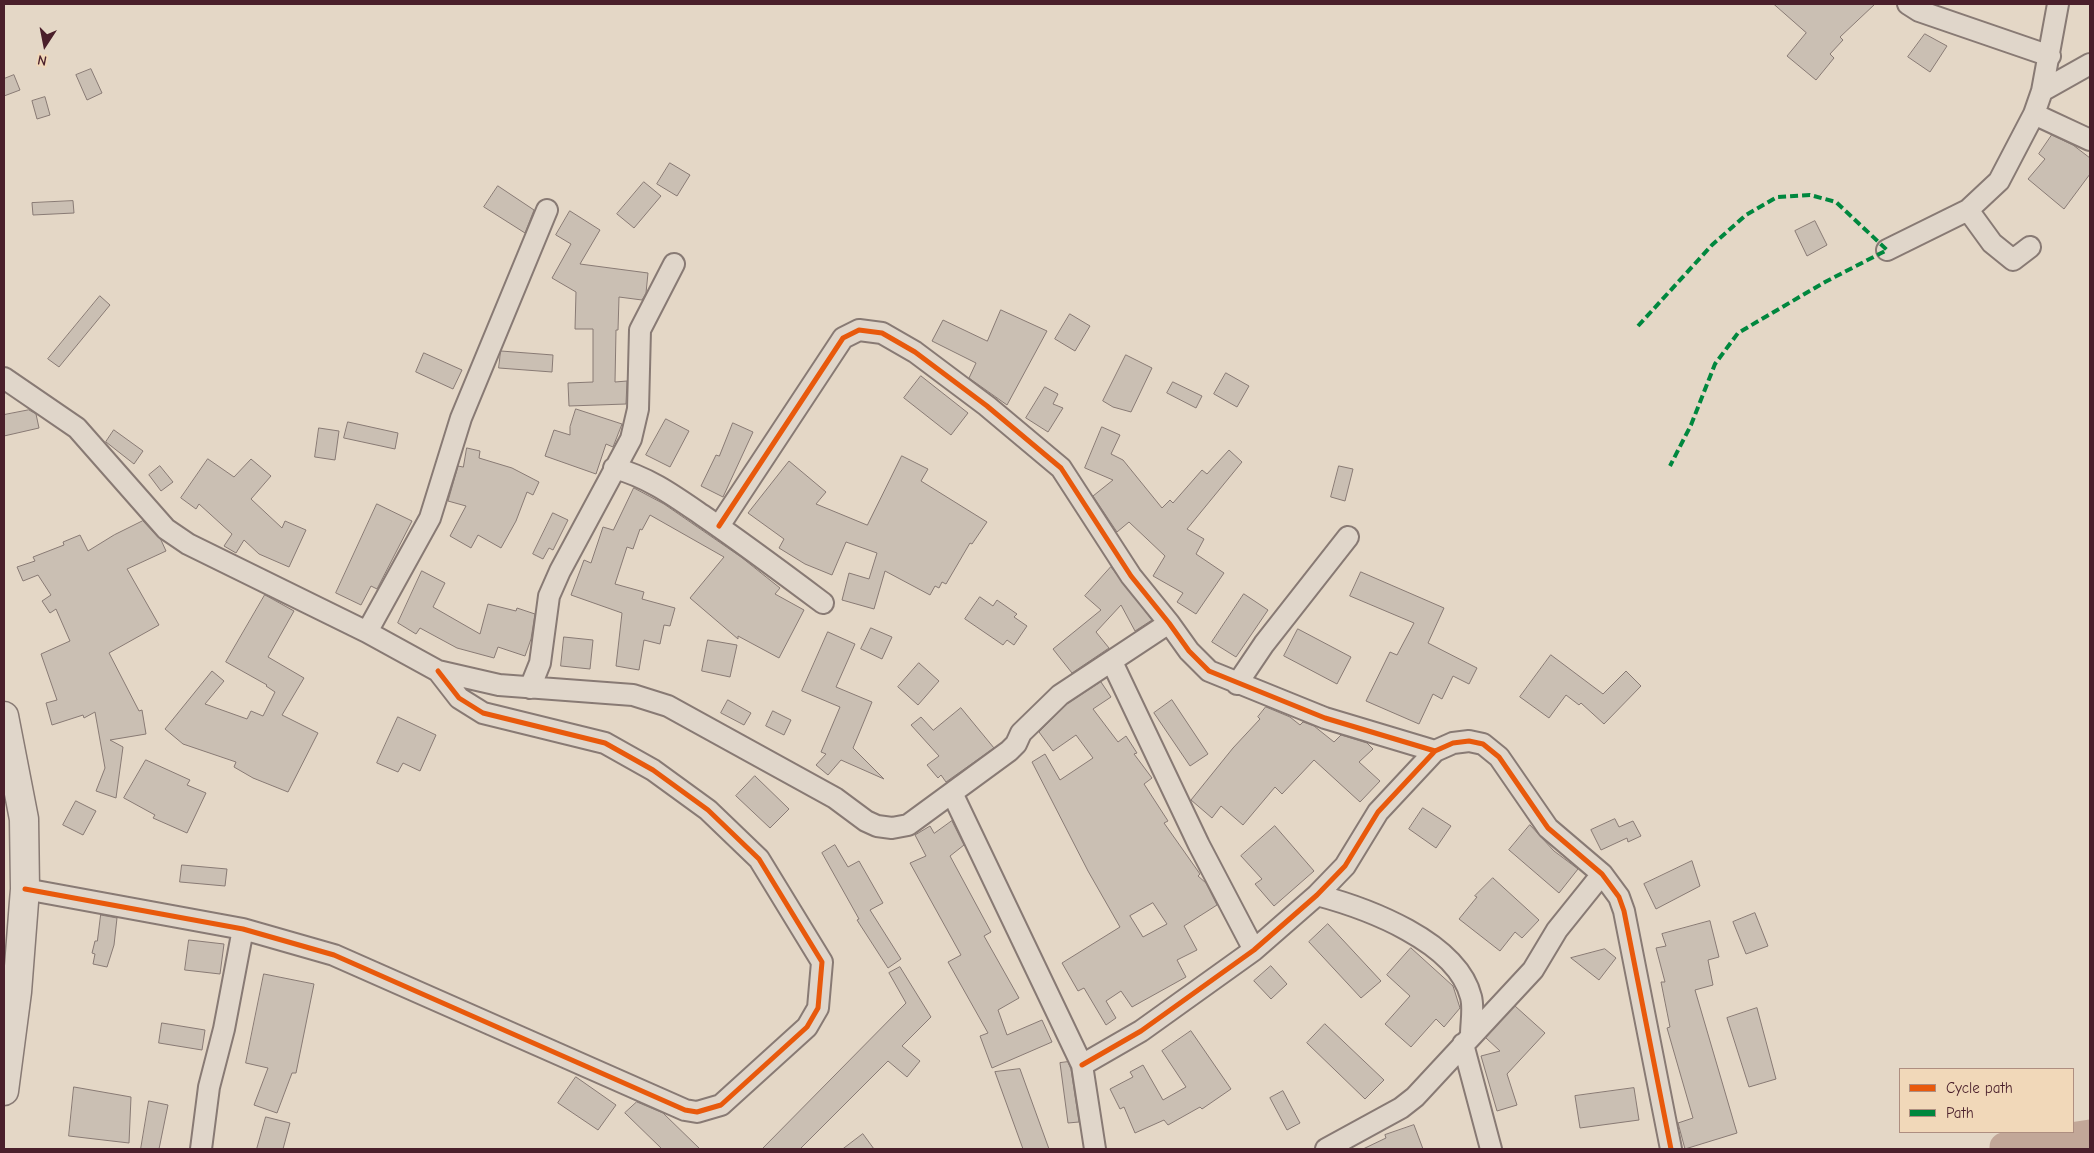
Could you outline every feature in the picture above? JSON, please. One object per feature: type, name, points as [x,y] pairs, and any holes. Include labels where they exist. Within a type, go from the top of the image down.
[{"type":"highway","points":[[4,716],[24,819],[25,889],[17,992],[4,1091]]},
{"type":"street","points":[[1908,4],[1919,11],[2050,56]]},
{"type":"street","points":[[1887,250],[1968,210],[1999,181],[2034,114],[2042,92],[2058,4]]},
{"type":"street","points":[[2042,92],[2090,64]]},
{"type":"street","points":[[2034,114],[2090,140]]},
{"type":"street","points":[[367,632],[430,518],[461,418],[546,210]]},
{"type":"street","points":[[1968,210],[1992,243],[2013,260],[2030,247]]},
{"type":"street","points":[[530,688],[540,663],[549,596],[560,571],[631,439],[638,408],[640,330],[674,264]]},
{"type":"street","points":[[719,526],[843,338],[859,330],[882,334],[915,352],[987,406],[1062,468],[1131,576],[1189,651],[1209,671],[1237,684],[1325,718],[1435,752]]},
{"type":"street","points":[[4,378],[77,428],[166,529],[188,544],[367,632],[438,671],[499,685],[633,695],[668,706],[835,798],[866,821],[878,826],[892,828],[908,825],[953,794],[1016,744],[1021,733],[1060,695],[1169,623]]},
{"type":"street","points":[[614,468],[637,474],[657,484],[719,526],[823,603]]},
{"type":"street","points":[[1237,684],[1264,644],[1348,537]]},
{"type":"street","points":[[1112,662],[1199,845],[1254,950]]},
{"type":"street","points":[[25,889],[243,929],[334,955],[691,1111],[706,1110],[721,1105],[806,1028],[818,1008],[822,962],[759,858],[708,810],[653,770],[605,743],[483,713],[459,698],[438,671]]},
{"type":"street","points":[[1082,1065],[1141,1031],[1254,950],[1317,895],[1345,866],[1378,812],[1435,752],[1453,743],[1469,741],[1483,744],[1499,757],[1548,828],[1602,874],[1619,898],[1624,911],[1671,1149]]},
{"type":"street","points":[[953,794],[1082,1065],[1095,1149]]},
{"type":"street","points":[[1326,1149],[1401,1108],[1415,1096],[1533,970],[1556,930],[1602,874]]},
{"type":"street","points":[[1317,895],[1352,904],[1384,918],[1443,954],[1462,976],[1471,998],[1467,1039],[1491,1149]]},
{"type":"street","points":[[201,1149],[209,1087],[224,1029],[243,929]]},
{"type":"building","points":[[1774,4],[1875,4],[1840,37],[1843,40],[1830,54],[1834,58],[1816,80],[1787,56],[1806,33]]},
{"type":"building","points":[[1925,34],[1947,46],[1930,72],[1908,57]]},
{"type":"building","points":[[91,69],[102,93],[87,100],[76,75]]},
{"type":"building","points":[[14,75],[20,90],[4,96],[4,79]]},
{"type":"building","points":[[45,97],[50,115],[37,119],[32,101]]},
{"type":"building","points":[[2052,135],[2073,145],[2090,158],[2090,174],[2064,209],[2028,179],[2045,159],[2039,154]]},
{"type":"building","points":[[670,163],[690,175],[677,196],[657,184]]},
{"type":"building","points":[[644,182],[661,196],[634,228],[617,214]]},
{"type":"building","points":[[498,186],[534,210],[525,233],[484,207]]},
{"type":"building","points":[[73,201],[74,213],[33,215],[32,203]]},
{"type":"building","points":[[570,211],[600,230],[580,264],[648,273],[646,293],[642,300],[619,297],[615,382],[627,381],[626,404],[569,406],[568,383],[593,382],[593,329],[575,329],[576,292],[552,278],[571,244],[556,235]]},
{"type":"building","points":[[1815,221],[1827,245],[1807,256],[1795,231]]},
{"type":"building","points":[[100,296],[110,305],[59,367],[48,359]]},
{"type":"building","points":[[1001,310],[1047,331],[1007,405],[969,378],[976,363],[932,341],[943,320],[987,341]]},
{"type":"building","points":[[1070,314],[1090,326],[1075,351],[1055,339]]},
{"type":"building","points":[[501,351],[553,355],[552,372],[499,368]]},
{"type":"building","points":[[424,353],[462,370],[453,389],[416,372]]},
{"type":"building","points":[[1126,355],[1152,368],[1131,412],[1113,407],[1103,401]]},
{"type":"building","points":[[1226,373],[1249,386],[1237,407],[1214,394]]},
{"type":"building","points":[[921,376],[968,413],[951,435],[904,398]]},
{"type":"building","points":[[1173,382],[1202,396],[1196,408],[1167,393]]},
{"type":"building","points":[[1045,387],[1058,394],[1053,404],[1063,408],[1048,432],[1026,418]]},
{"type":"building","points":[[576,409],[622,424],[613,447],[606,444],[596,474],[545,456],[554,430],[570,435],[570,427]]},
{"type":"building","points":[[29,410],[36,414],[39,428],[4,436],[4,415]]},
{"type":"building","points":[[666,419],[689,431],[670,467],[646,455]]},
{"type":"building","points":[[348,422],[398,433],[395,449],[344,438]]},
{"type":"building","points":[[733,423],[753,432],[723,497],[701,486],[716,455],[719,456]]},
{"type":"building","points":[[1102,427],[1120,435],[1111,454],[1123,460],[1162,508],[1170,500],[1173,503],[1202,470],[1207,474],[1229,450],[1242,462],[1187,529],[1204,539],[1196,554],[1224,573],[1196,614],[1177,602],[1183,593],[1153,576],[1165,556],[1129,522],[1117,532],[1093,496],[1113,480],[1085,468]]},
{"type":"building","points":[[319,428],[339,431],[335,460],[315,457]]},
{"type":"building","points":[[114,430],[143,451],[134,464],[106,442]]},
{"type":"building","points":[[467,448],[480,451],[479,458],[512,468],[539,482],[533,495],[527,492],[516,521],[501,548],[478,535],[471,548],[450,536],[466,506],[448,501],[458,466],[463,467]]},
{"type":"building","points":[[902,456],[928,469],[921,481],[987,522],[972,544],[970,543],[946,584],[942,582],[939,588],[935,586],[930,595],[885,571],[874,609],[842,600],[849,573],[869,579],[877,553],[846,542],[832,575],[805,564],[779,548],[784,539],[748,513],[789,461],[826,492],[816,504],[867,525]]},
{"type":"building","points":[[208,459],[234,477],[251,459],[271,476],[251,499],[282,528],[285,521],[306,530],[289,567],[259,554],[244,540],[236,553],[224,546],[232,534],[199,504],[196,509],[181,498]]},
{"type":"building","points":[[160,466],[173,482],[161,491],[149,475]]},
{"type":"building","points":[[1339,466],[1353,469],[1345,501],[1331,497]]},
{"type":"building","points":[[634,488],[664,504],[741,557],[780,588],[775,594],[804,610],[779,658],[738,636],[738,639],[690,598],[724,557],[650,515],[642,530],[640,529],[633,549],[627,547],[615,584],[644,592],[642,599],[675,608],[670,626],[664,625],[660,644],[644,640],[639,670],[616,666],[622,613],[571,595],[584,560],[591,563],[603,527],[613,530]]},
{"type":"building","points":[[377,504],[412,521],[377,589],[371,586],[361,605],[336,593]]},
{"type":"building","points":[[553,513],[568,520],[553,550],[549,548],[543,559],[533,554]]},
{"type":"building","points":[[143,521],[161,540],[166,551],[127,569],[159,625],[109,653],[139,711],[142,710],[146,734],[110,740],[123,747],[116,798],[96,791],[105,768],[95,712],[84,718],[83,715],[52,725],[46,703],[57,700],[41,654],[70,641],[56,609],[50,613],[42,601],[51,595],[38,575],[23,581],[17,567],[35,561],[33,557],[64,545],[63,542],[80,535],[88,551],[114,535]]},
{"type":"building","points":[[1111,567],[1152,620],[1135,631],[1121,605],[1096,632],[1109,648],[1072,673],[1053,649],[1101,610],[1085,596]]},
{"type":"building","points":[[422,571],[445,583],[433,607],[480,634],[488,604],[516,611],[517,608],[535,614],[531,639],[525,656],[498,647],[494,658],[457,648],[420,628],[416,634],[398,623]]},
{"type":"building","points":[[1361,572],[1444,608],[1428,643],[1477,668],[1469,684],[1453,676],[1442,699],[1433,694],[1419,724],[1366,701],[1390,652],[1397,655],[1414,623],[1350,596]]},
{"type":"building","points":[[1244,594],[1268,610],[1236,657],[1212,642]]},
{"type":"building","points":[[265,595],[294,611],[268,657],[304,678],[282,715],[318,733],[288,792],[253,778],[234,767],[236,762],[183,744],[165,729],[212,671],[224,681],[205,704],[247,719],[251,711],[263,716],[275,692],[267,685],[226,662]]},
{"type":"building","points":[[980,597],[993,606],[997,600],[1017,614],[1014,617],[1027,626],[1014,645],[1007,640],[1003,645],[965,619]]},
{"type":"building","points":[[871,628],[892,637],[882,659],[861,649]]},
{"type":"building","points":[[1298,629],[1351,657],[1337,684],[1284,656]]},
{"type":"building","points":[[828,632],[855,644],[836,687],[872,702],[853,748],[884,779],[841,760],[828,775],[816,765],[826,754],[821,752],[840,707],[802,691]]},
{"type":"building","points":[[564,637],[593,640],[590,669],[561,666]]},
{"type":"building","points":[[708,640],[737,645],[730,677],[702,671]]},
{"type":"building","points":[[1551,655],[1603,694],[1626,671],[1641,686],[1604,724],[1581,703],[1579,705],[1566,695],[1549,718],[1520,697]]},
{"type":"building","points":[[919,663],[939,681],[918,705],[898,687]]},
{"type":"building","points":[[1101,682],[1111,697],[1093,709],[1118,742],[1126,736],[1137,753],[1134,754],[1152,778],[1144,784],[1168,821],[1164,823],[1200,874],[1198,876],[1206,883],[1217,905],[1184,926],[1197,950],[1177,960],[1186,977],[1132,1007],[1121,991],[1106,1001],[1116,1018],[1106,1025],[1084,988],[1078,991],[1062,963],[1120,927],[1088,871],[1032,762],[1045,754],[1060,780],[1093,758],[1076,735],[1053,751],[1039,732],[1067,704]],"holes":[[[1153,903],[1167,924],[1143,937],[1130,916]]]},
{"type":"building","points":[[728,700],[751,713],[744,725],[721,713]]},
{"type":"building","points":[[1172,700],[1208,754],[1190,766],[1154,713]]},
{"type":"building","points":[[1266,707],[1290,717],[1300,725],[1303,722],[1314,726],[1334,742],[1341,735],[1367,743],[1373,749],[1359,762],[1380,781],[1360,802],[1314,760],[1282,794],[1275,787],[1243,825],[1221,806],[1212,818],[1191,800],[1233,748],[1260,719],[1258,717]]},
{"type":"building","points":[[961,708],[994,748],[946,782],[941,775],[938,778],[927,765],[939,756],[911,725],[921,717],[933,730]]},
{"type":"building","points":[[773,711],[791,720],[784,735],[766,726]]},
{"type":"building","points":[[398,717],[436,735],[420,771],[403,763],[398,772],[377,763]]},
{"type":"building","points":[[146,760],[190,780],[187,785],[206,793],[187,833],[153,818],[155,815],[124,798]]},
{"type":"building","points":[[755,776],[789,809],[770,828],[736,796]]},
{"type":"building","points":[[76,801],[96,811],[83,835],[63,825]]},
{"type":"building","points":[[1423,808],[1451,826],[1436,848],[1409,829]]},
{"type":"building","points":[[1615,819],[1619,827],[1633,821],[1641,836],[1628,842],[1627,838],[1601,850],[1591,830]]},
{"type":"building","points":[[952,821],[964,845],[950,856],[991,932],[984,936],[1019,998],[998,1010],[1007,1035],[1042,1020],[1052,1042],[992,1068],[980,1036],[988,1033],[948,962],[961,955],[910,863],[926,856],[915,835],[930,826],[934,833]]},
{"type":"building","points":[[1530,825],[1554,851],[1578,869],[1559,893],[1509,850]]},
{"type":"building","points":[[1275,826],[1314,871],[1274,906],[1255,884],[1262,879],[1241,856]]},
{"type":"building","points":[[835,845],[848,867],[859,861],[883,903],[870,910],[901,959],[888,968],[857,920],[859,919],[822,853]]},
{"type":"building","points":[[1692,861],[1700,886],[1656,909],[1644,884]]},
{"type":"building","points":[[182,865],[227,869],[225,886],[180,882]]},
{"type":"building","points":[[1493,878],[1539,920],[1522,938],[1515,932],[1500,951],[1459,919],[1477,897],[1475,896]]},
{"type":"building","points":[[1755,913],[1768,946],[1746,954],[1733,922]]},
{"type":"building","points":[[101,915],[117,918],[114,945],[107,967],[93,964],[95,954],[92,953],[95,941],[97,941]]},
{"type":"building","points":[[1710,921],[1719,957],[1708,960],[1713,985],[1695,990],[1737,1133],[1685,1149],[1678,1123],[1693,1118],[1667,1028],[1670,1027],[1661,982],[1665,982],[1656,948],[1666,946],[1662,934]]},
{"type":"building","points":[[1328,924],[1381,981],[1361,998],[1309,942]]},
{"type":"building","points":[[189,940],[224,944],[220,974],[185,970]]},
{"type":"building","points":[[1411,948],[1453,986],[1460,1008],[1444,1027],[1436,1019],[1411,1047],[1385,1024],[1410,996],[1387,975]]},
{"type":"building","points":[[1605,949],[1616,958],[1599,980],[1571,958]]},
{"type":"building","points":[[1271,966],[1287,984],[1271,999],[1254,981]]},
{"type":"building","points":[[900,967],[931,1017],[902,1046],[920,1061],[907,1077],[888,1061],[800,1149],[762,1149],[906,1003],[889,973]]},
{"type":"building","points":[[264,974],[314,984],[296,1073],[292,1073],[277,1113],[254,1105],[268,1068],[246,1063]]},
{"type":"building","points":[[1515,1006],[1545,1033],[1507,1074],[1517,1105],[1497,1111],[1481,1056],[1500,1051],[1486,1038]]},
{"type":"building","points":[[1757,1008],[1776,1079],[1749,1087],[1727,1018]]},
{"type":"building","points":[[162,1023],[205,1030],[202,1050],[159,1043]]},
{"type":"building","points":[[1325,1024],[1384,1080],[1365,1099],[1307,1043]]},
{"type":"building","points":[[1191,1031],[1231,1089],[1202,1109],[1200,1107],[1168,1125],[1164,1120],[1135,1133],[1124,1107],[1120,1109],[1110,1089],[1133,1077],[1130,1072],[1143,1065],[1163,1100],[1186,1087],[1162,1051]]},
{"type":"building","points":[[1068,1062],[1071,1069],[1079,1122],[1068,1123],[1060,1063]]},
{"type":"building","points":[[1020,1069],[1049,1149],[1023,1149],[995,1072]]},
{"type":"building","points":[[576,1077],[616,1105],[598,1130],[558,1103]]},
{"type":"building","points":[[74,1087],[131,1097],[129,1143],[69,1136]]},
{"type":"building","points":[[1634,1088],[1639,1120],[1580,1128],[1575,1096]]},
{"type":"building","points":[[1283,1091],[1300,1123],[1287,1130],[1270,1098]]},
{"type":"building","points":[[149,1101],[168,1105],[159,1149],[141,1149]]},
{"type":"building","points":[[637,1102],[663,1113],[700,1149],[662,1149],[625,1113]]},
{"type":"building","points":[[266,1117],[290,1123],[283,1149],[257,1149]]},
{"type":"building","points":[[1414,1125],[1423,1149],[1363,1149],[1386,1138],[1385,1135]]},
{"type":"building","points":[[863,1134],[874,1149],[843,1149]]},
{"type":"waterway","points":[[2004,1149],[2004,1147],[2090,1134]]},
{"type":"marked path","points":[[1638,326],[1712,245],[1746,215],[1777,197],[1810,195],[1836,202],[1887,250],[1825,282],[1738,333],[1715,364],[1691,425],[1670,466]]},
{"type":"cycle path","points":[[719,526],[843,338],[859,330],[882,333],[915,352],[987,406],[1061,468],[1131,576],[1189,651],[1209,671],[1325,718],[1435,751]]},
{"type":"cycle path","points":[[25,889],[243,929],[334,955],[685,1110],[697,1112],[721,1105],[807,1027],[818,1008],[822,962],[759,859],[708,810],[653,770],[605,743],[483,713],[459,698],[438,671]]},
{"type":"cycle path","points":[[1082,1065],[1141,1031],[1254,950],[1317,895],[1345,866],[1378,812],[1435,751],[1453,743],[1469,741],[1483,744],[1499,757],[1548,828],[1602,874],[1619,897],[1624,911],[1671,1149]]}]
